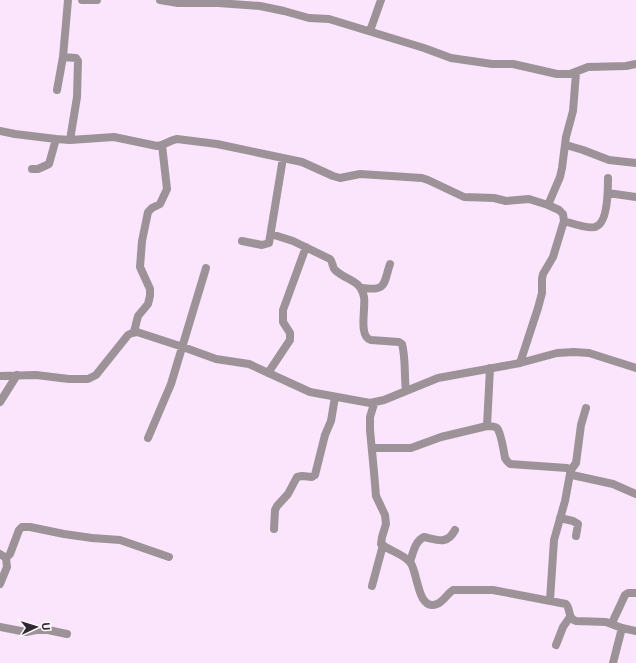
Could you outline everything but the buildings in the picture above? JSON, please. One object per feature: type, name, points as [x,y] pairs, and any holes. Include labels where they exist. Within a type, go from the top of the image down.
[{"type":"street","points":[[57,90],[63,56],[68,0]]},
{"type":"street","points":[[82,0],[97,0]]},
{"type":"street","points":[[160,0],[178,3],[261,3],[309,18],[338,20],[451,58],[492,64],[513,64],[557,74],[576,73],[588,67],[626,66],[636,64]]},
{"type":"street","points":[[370,32],[381,0]]},
{"type":"street","points":[[63,56],[76,58],[78,61],[77,97],[70,140]]},
{"type":"street","points":[[548,205],[560,177],[566,137],[573,111],[576,73]]},
{"type":"street","points":[[0,131],[70,140],[114,137],[151,145],[162,145],[172,139],[217,144],[310,164],[340,178],[360,174],[422,178],[464,197],[494,198],[506,201],[529,199],[548,205],[559,210],[564,221],[553,257],[543,274],[542,293],[520,363]]},
{"type":"street","points":[[32,169],[38,169],[49,164],[56,139]]},
{"type":"street","points":[[134,332],[138,316],[148,304],[150,296],[150,289],[140,267],[142,241],[148,212],[160,204],[167,188],[162,145]]},
{"type":"street","points":[[566,145],[609,160],[636,163]]},
{"type":"street","points":[[242,241],[265,245],[269,243],[283,158]]},
{"type":"street","points":[[564,221],[592,228],[596,227],[604,219],[608,193],[608,178]]},
{"type":"street","points":[[608,193],[636,197]]},
{"type":"street","points":[[271,234],[293,241],[330,259],[335,270],[359,284],[362,288],[364,299],[365,336],[368,340],[399,342],[402,344],[406,364],[404,376],[406,391]]},
{"type":"street","points":[[268,373],[290,340],[290,333],[283,322],[283,310],[306,247]]},
{"type":"street","points":[[362,288],[375,290],[380,289],[383,286],[390,264]]},
{"type":"street","points":[[148,438],[171,384],[206,268]]},
{"type":"street","points":[[0,376],[36,375],[69,379],[88,379],[96,375],[128,335],[134,332],[144,334],[216,359],[249,364],[310,392],[374,404],[438,378],[520,363],[546,356],[574,352],[589,353],[605,357],[636,368]]},
{"type":"street","points":[[487,426],[490,368]]},
{"type":"street","points":[[0,402],[17,375]]},
{"type":"street","points":[[274,529],[275,510],[288,494],[296,477],[315,476],[325,435],[331,421],[334,397]]},
{"type":"street","points":[[372,586],[386,524],[385,515],[376,496],[370,430],[370,417],[374,404]]},
{"type":"street","points":[[550,600],[554,540],[567,492],[570,473],[576,463],[581,425],[586,408]]},
{"type":"street","points":[[372,448],[411,448],[441,437],[492,426],[497,428],[505,458],[510,464],[567,468],[570,470],[570,473],[613,484],[636,494]]},
{"type":"street","points":[[560,518],[573,521],[578,524],[576,536]]},
{"type":"street","points":[[0,584],[7,567],[3,556],[10,554],[19,530],[22,527],[30,527],[92,538],[120,540],[169,557]]},
{"type":"street","points":[[410,562],[418,541],[421,538],[424,537],[446,540],[451,538],[455,530]]},
{"type":"street","points":[[382,545],[410,562],[421,596],[425,602],[432,605],[439,603],[453,590],[458,589],[493,590],[566,604],[568,606],[570,617],[563,627],[556,645]]},
{"type":"street","points":[[612,624],[625,595],[632,593],[636,594]]},
{"type":"street","points":[[570,617],[576,621],[599,621],[636,631]]},
{"type":"street","points":[[0,627],[26,632],[48,630],[66,634]]},
{"type":"street","points":[[613,663],[622,628]]}]
